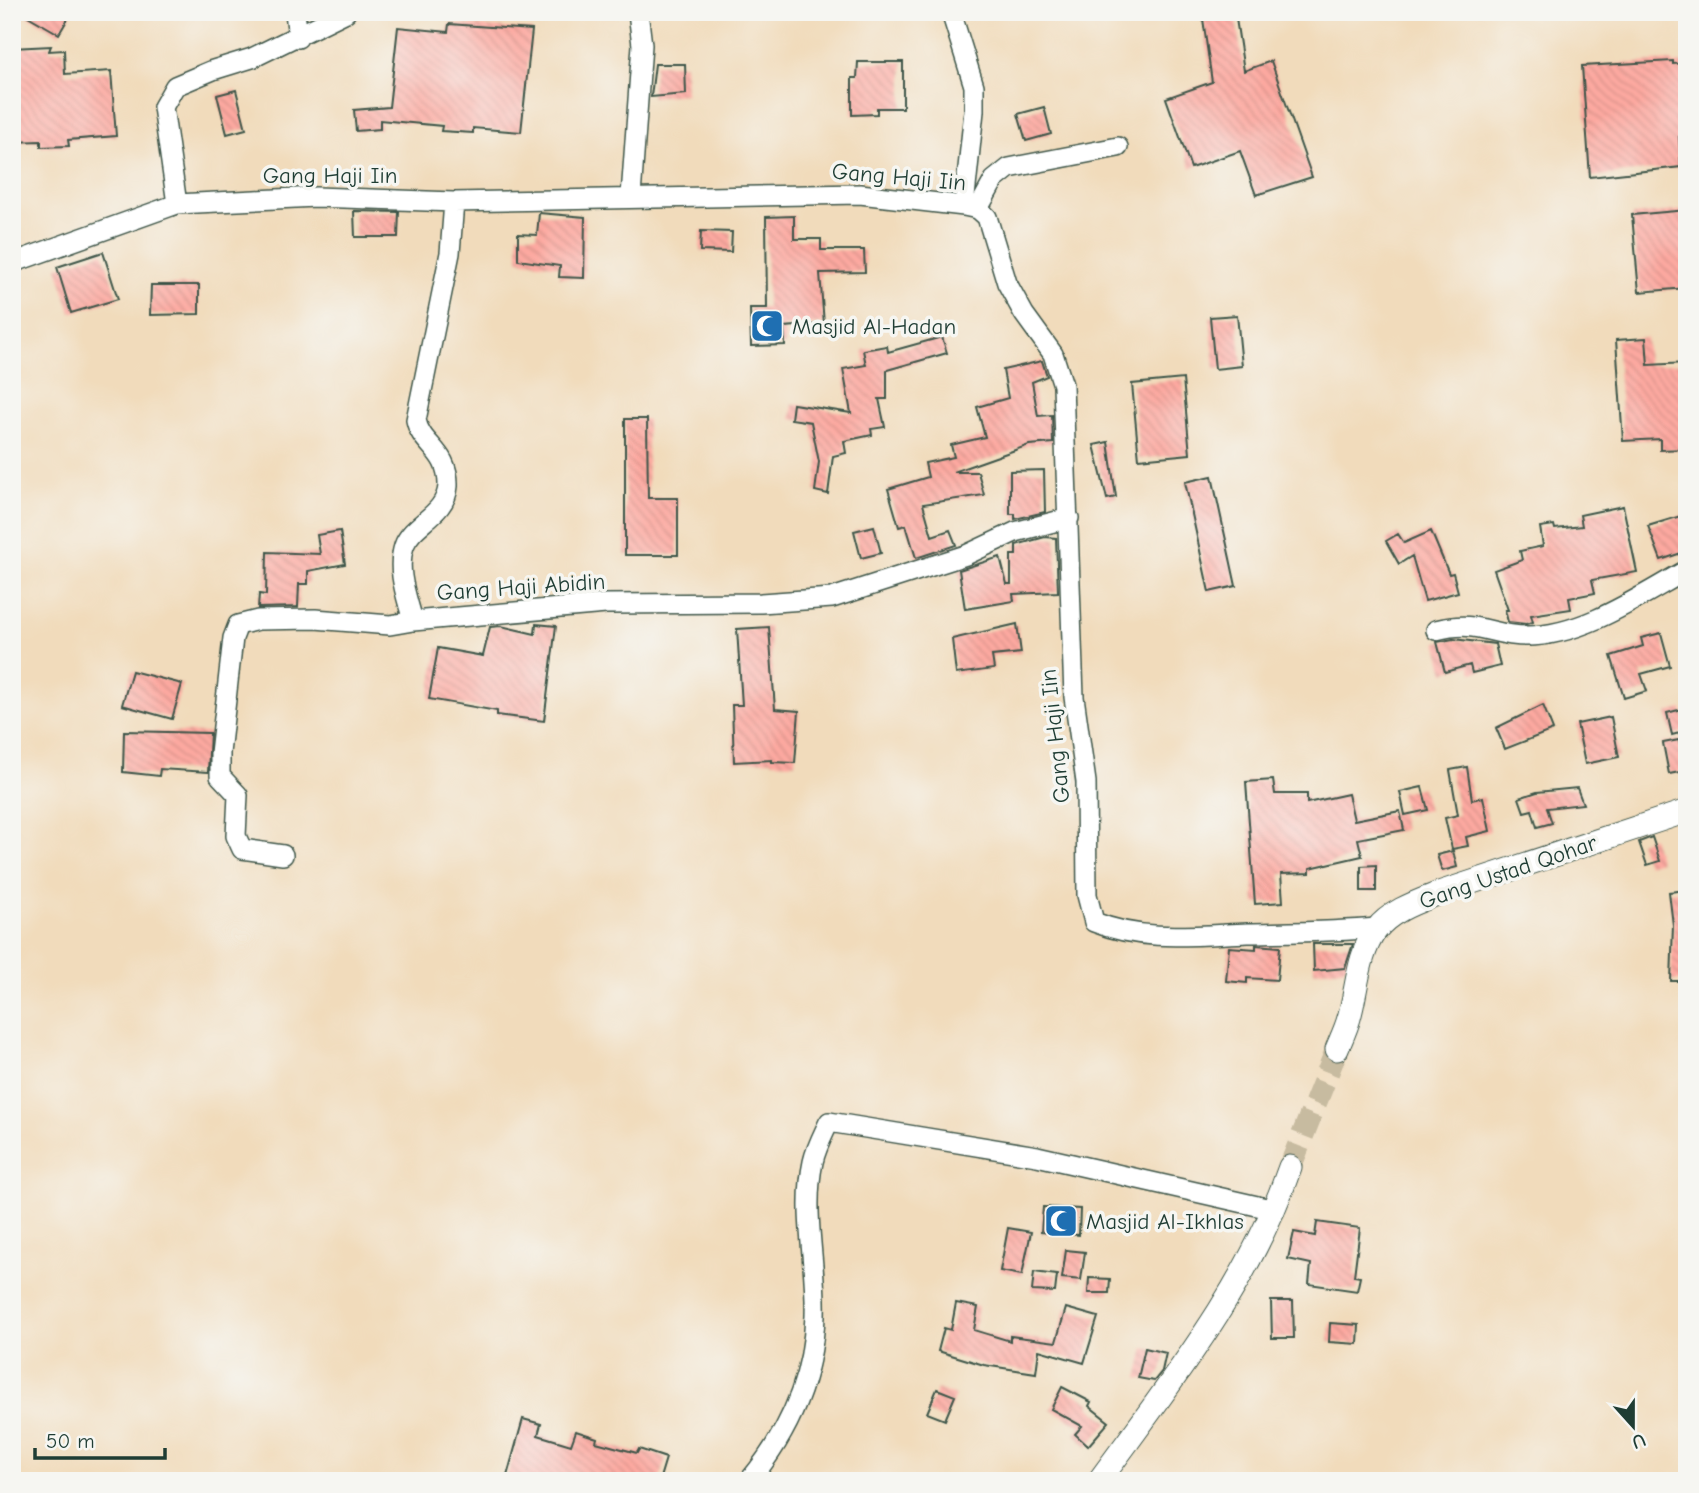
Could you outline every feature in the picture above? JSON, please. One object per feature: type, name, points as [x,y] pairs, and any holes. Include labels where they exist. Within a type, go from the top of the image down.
[{"type":"street","points":[[295,12],[298,38]]},
{"type":"street","points":[[177,204],[163,107],[168,94],[175,86],[188,79],[252,58],[298,38],[346,12]]},
{"type":"street","points":[[631,196],[633,133],[642,45],[638,12]]},
{"type":"street","points":[[951,12],[974,86],[971,207]]},
{"type":"street","points":[[971,207],[994,180],[1009,168],[1118,147]]},
{"type":"street","name":"Gang Haji Iin","points":[[12,264],[177,204],[316,197],[454,202],[631,196],[860,194],[971,207],[987,217],[1016,301],[1053,354],[1063,385],[1074,697],[1086,782],[1087,895],[1094,922],[1117,932],[1158,937],[1302,934],[1377,928]]},
{"type":"street","name":"Gang Haji Abidin","points":[[454,202],[450,253],[416,420],[421,435],[439,451],[448,486],[439,507],[410,535],[403,548],[401,568],[413,621],[606,604],[761,603],[832,598],[966,555],[1015,532],[1069,518]]},
{"type":"street","points":[[1436,629],[1465,624],[1517,635],[1553,632],[1609,611],[1687,570]]},
{"type":"street","points":[[283,855],[242,849],[236,836],[238,795],[220,776],[220,753],[233,638],[238,625],[243,622],[269,620],[315,619],[390,625],[413,621]]},
{"type":"street","name":"Gang Ustad Qohar","points":[[1377,928],[1413,904],[1442,892],[1687,811]]},
{"type":"street","points":[[1337,1049],[1349,1021],[1367,944],[1377,928]]},
{"type":"street","points":[[749,1481],[774,1450],[804,1391],[815,1317],[809,1199],[813,1160],[829,1122],[1037,1156],[1275,1210]]},
{"type":"street","points":[[1099,1481],[1191,1356],[1275,1210],[1290,1167]]},
{"type":"building","points":[[21,12],[72,12],[59,34]]},
{"type":"building","points":[[1202,12],[1235,12],[1244,71],[1271,61],[1312,177],[1256,195],[1240,151],[1191,168],[1166,98],[1212,82]]},
{"type":"building","points":[[449,24],[532,30],[521,132],[473,128],[473,133],[441,131],[442,126],[380,120],[380,129],[356,131],[354,110],[389,107],[398,27],[448,32]]},
{"type":"building","points":[[51,46],[49,51],[64,50],[65,74],[111,71],[116,136],[68,140],[69,146],[41,147],[41,141],[12,142],[12,48]]},
{"type":"building","points":[[1673,61],[1673,64],[1687,63],[1687,137],[1679,137],[1681,167],[1590,177],[1582,66]]},
{"type":"building","points":[[858,62],[903,62],[903,108],[877,108],[877,114],[852,115],[852,78],[857,78]]},
{"type":"building","points":[[655,64],[685,64],[686,94],[651,97]]},
{"type":"building","points":[[236,90],[246,129],[227,134],[217,95]]},
{"type":"building","points":[[1044,107],[1051,134],[1026,141],[1018,114]]},
{"type":"building","points":[[1687,210],[1687,288],[1639,292],[1632,215]]},
{"type":"building","points":[[354,211],[399,212],[398,237],[355,237]]},
{"type":"building","points":[[539,213],[585,217],[584,278],[559,277],[560,266],[518,260],[518,234],[537,235]]},
{"type":"building","points":[[794,216],[794,239],[821,239],[821,250],[864,250],[865,272],[820,273],[824,324],[784,327],[785,345],[751,346],[750,308],[767,308],[766,217]]},
{"type":"building","points":[[701,231],[732,232],[731,252],[700,251]]},
{"type":"building","points":[[103,252],[118,299],[71,313],[57,267]]},
{"type":"building","points":[[151,285],[199,285],[199,314],[150,315]]},
{"type":"building","points":[[1237,315],[1242,366],[1215,369],[1210,317]]},
{"type":"building","points":[[942,337],[947,353],[887,370],[887,399],[879,399],[885,427],[871,429],[872,435],[844,441],[846,453],[833,456],[828,494],[815,491],[819,462],[811,422],[791,419],[793,404],[851,413],[843,369],[866,365],[863,350],[887,346],[888,352]]},
{"type":"building","points":[[1646,338],[1648,365],[1687,363],[1687,449],[1660,450],[1660,439],[1623,441],[1616,340]]},
{"type":"building","points":[[1042,361],[1047,376],[1032,382],[1038,416],[1052,415],[1053,443],[1029,445],[953,472],[978,472],[984,495],[923,504],[932,536],[950,530],[956,545],[916,558],[906,525],[899,527],[888,489],[928,477],[925,463],[954,457],[951,445],[985,437],[977,407],[1008,398],[1003,370]]},
{"type":"building","points":[[1183,379],[1190,454],[1139,459],[1132,384]]},
{"type":"building","points":[[625,419],[647,419],[648,498],[678,498],[678,555],[625,555]]},
{"type":"building","points":[[1108,442],[1116,497],[1107,499],[1094,445]]},
{"type":"building","points":[[1044,470],[1045,512],[1015,519],[1015,514],[1010,514],[1010,471]]},
{"type":"building","points":[[1212,476],[1236,586],[1209,592],[1185,482]]},
{"type":"building","points":[[1623,506],[1637,572],[1592,580],[1595,593],[1569,598],[1571,609],[1531,615],[1533,622],[1526,624],[1508,622],[1505,610],[1508,610],[1494,570],[1522,560],[1520,551],[1543,546],[1540,527],[1554,525],[1555,529],[1582,526],[1580,515]]},
{"type":"building","points":[[1687,514],[1687,551],[1661,560],[1648,526]]},
{"type":"building","points":[[874,526],[881,553],[861,558],[854,531]]},
{"type":"building","points":[[340,531],[345,564],[308,571],[308,584],[299,584],[298,607],[258,608],[259,594],[266,595],[267,552],[320,554],[317,535]]},
{"type":"building","points":[[1431,531],[1449,574],[1453,573],[1458,592],[1425,601],[1412,556],[1399,564],[1386,541],[1398,534],[1404,543]]},
{"type":"building","points":[[1045,537],[1056,538],[1058,592],[1013,594],[1014,601],[965,609],[959,570],[1000,557],[1007,584],[1011,584],[1011,555],[1016,555],[1016,545]]},
{"type":"building","points":[[536,624],[556,626],[544,721],[497,715],[497,711],[429,699],[438,648],[483,656],[490,627],[501,626],[535,634]]},
{"type":"building","points":[[1017,624],[1021,653],[992,656],[994,669],[956,674],[952,639]]},
{"type":"building","points":[[769,627],[775,709],[799,711],[795,763],[772,760],[734,762],[732,705],[742,705],[737,629]]},
{"type":"building","points":[[1661,633],[1670,666],[1641,674],[1647,691],[1624,698],[1611,656],[1643,646],[1641,638]]},
{"type":"building","points":[[1453,639],[1495,644],[1500,666],[1472,673],[1470,665],[1445,672],[1437,642]]},
{"type":"building","points":[[132,671],[182,684],[172,719],[122,705]]},
{"type":"building","points":[[1543,705],[1553,730],[1505,749],[1496,728]]},
{"type":"building","points":[[1682,709],[1687,731],[1672,735],[1667,713]]},
{"type":"building","points":[[1611,717],[1619,757],[1585,764],[1577,724]]},
{"type":"building","points":[[124,731],[210,733],[208,772],[160,769],[159,776],[123,772]]},
{"type":"building","points":[[1679,740],[1685,771],[1669,774],[1663,743]]},
{"type":"building","points":[[1467,767],[1472,800],[1483,797],[1490,831],[1466,837],[1468,846],[1452,849],[1445,818],[1458,815],[1450,770]]},
{"type":"building","points":[[1273,780],[1275,794],[1307,794],[1307,803],[1348,794],[1354,820],[1400,811],[1404,830],[1358,839],[1362,856],[1310,868],[1310,873],[1281,874],[1283,902],[1255,904],[1246,782]]},
{"type":"building","points":[[1422,787],[1428,810],[1405,815],[1400,792]]},
{"type":"building","points":[[1577,788],[1583,804],[1547,808],[1552,823],[1537,827],[1532,810],[1524,812],[1519,798],[1537,792]]},
{"type":"building","points":[[1652,837],[1660,861],[1647,865],[1639,842]]},
{"type":"building","points":[[1453,851],[1457,867],[1442,871],[1437,855]]},
{"type":"building","points":[[1376,865],[1376,891],[1361,891],[1361,866]]},
{"type":"building","points":[[1687,890],[1687,981],[1671,981],[1673,925],[1669,892]]},
{"type":"building","points":[[1313,944],[1353,944],[1345,968],[1314,971]]},
{"type":"building","points":[[1256,945],[1280,947],[1277,980],[1247,978],[1247,983],[1226,981],[1229,947],[1256,949]]},
{"type":"building","name":"Masjid Al-Ikhlas","points":[[1043,1207],[1080,1209],[1079,1235],[1041,1232]]},
{"type":"building","points":[[1317,1222],[1360,1228],[1354,1276],[1360,1277],[1357,1291],[1309,1284],[1311,1264],[1288,1259],[1294,1232],[1315,1236]]},
{"type":"building","points":[[1008,1228],[1031,1232],[1022,1275],[1000,1271]]},
{"type":"building","points":[[1066,1250],[1085,1252],[1081,1280],[1062,1278]]},
{"type":"building","points":[[1034,1272],[1057,1275],[1055,1292],[1032,1291]]},
{"type":"building","points":[[1089,1278],[1110,1279],[1109,1293],[1088,1293]]},
{"type":"building","points":[[1271,1301],[1293,1301],[1294,1338],[1272,1338]]},
{"type":"building","points":[[956,1303],[978,1307],[974,1330],[1010,1341],[1010,1336],[1056,1342],[1066,1308],[1098,1317],[1084,1363],[1039,1350],[1036,1373],[984,1365],[938,1351],[944,1328],[951,1330]]},
{"type":"building","points":[[1330,1323],[1359,1325],[1358,1344],[1329,1342]]},
{"type":"building","points":[[1145,1348],[1166,1353],[1162,1371],[1154,1381],[1138,1378]]},
{"type":"building","points":[[1062,1387],[1091,1402],[1089,1406],[1109,1422],[1088,1446],[1075,1434],[1082,1426],[1051,1409]]},
{"type":"building","points":[[937,1389],[955,1396],[945,1420],[927,1413]]},
{"type":"building","points":[[523,1419],[541,1424],[538,1435],[571,1445],[576,1431],[597,1438],[596,1442],[637,1453],[639,1449],[666,1458],[659,1481],[522,1481],[507,1476]]},
{"type":"tunnel","points":[[1290,1167],[1337,1049]]},
{"type":"place","name":"Masjid Al-Hadan","points":[[767,326]]},
{"type":"place","name":"Masjid Al-Ikhlas","points":[[1061,1221]]}]
